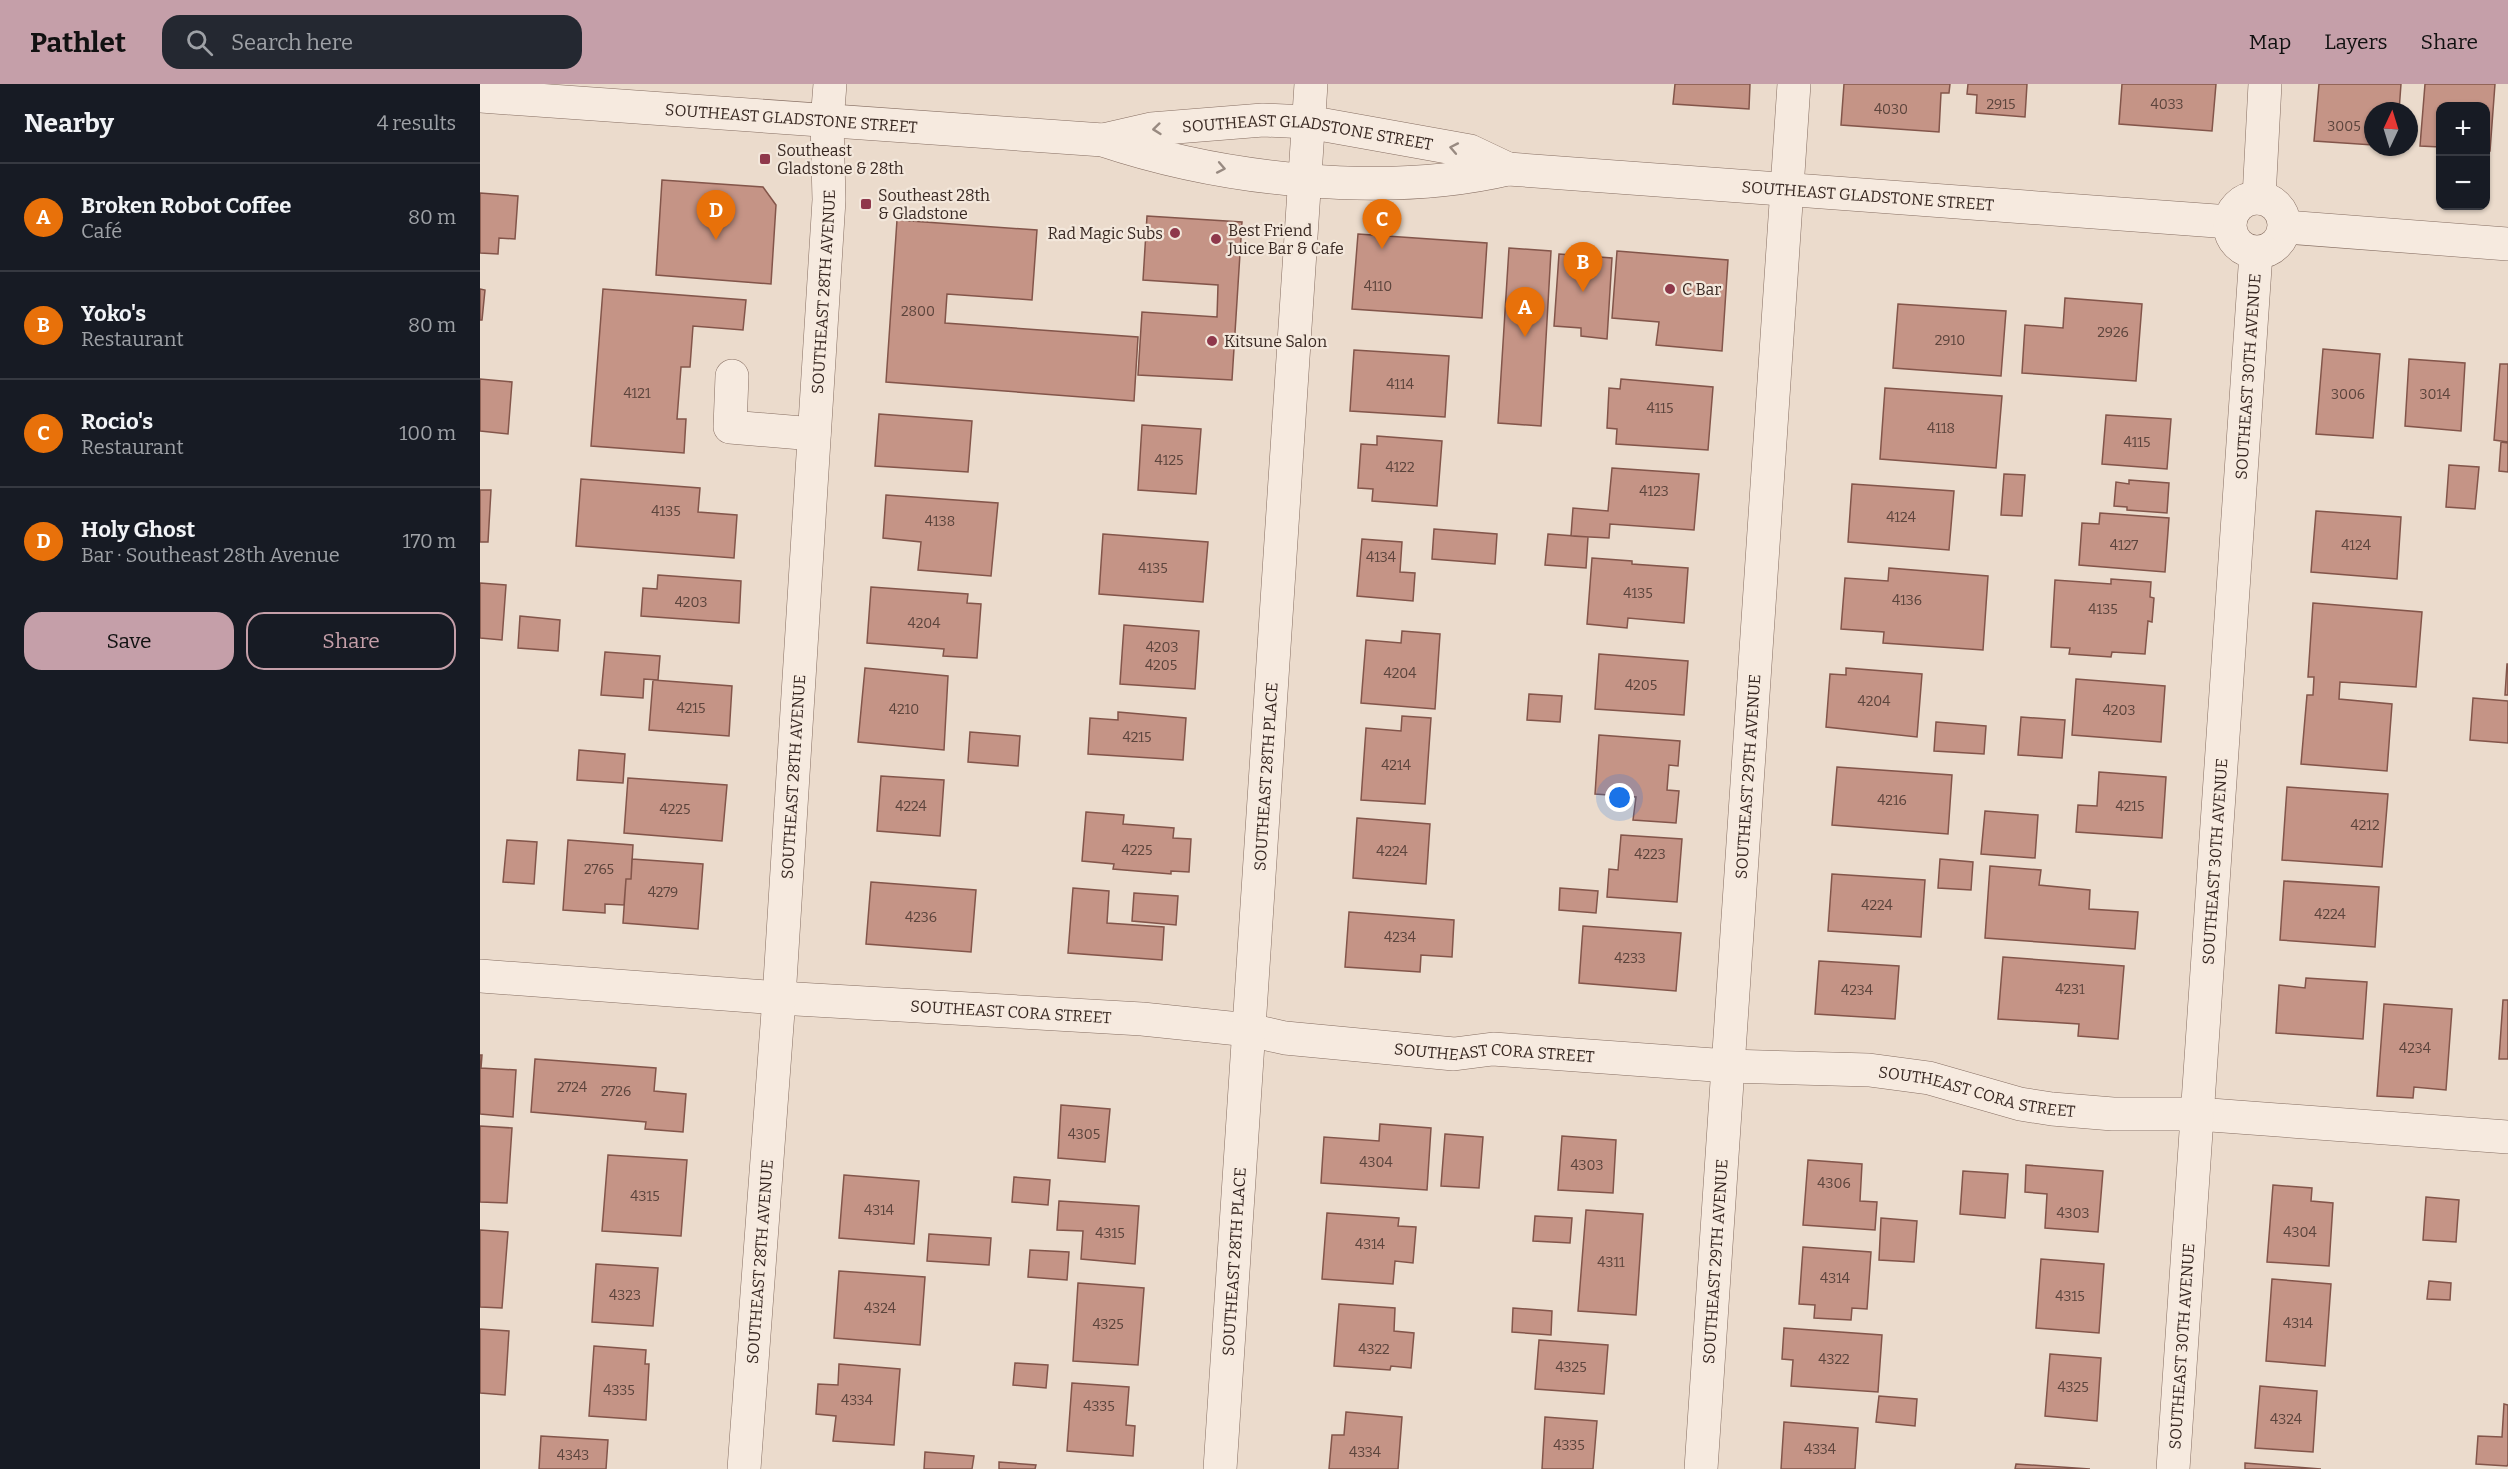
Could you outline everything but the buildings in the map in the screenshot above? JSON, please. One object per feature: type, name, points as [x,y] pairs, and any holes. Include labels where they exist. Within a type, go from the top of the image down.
[{"type":"street","name":"SOUTHEAST 28TH AVENUE","points":[[744,1469],[778,998],[829,200],[827,122],[830,84]]},
{"type":"street","name":"SOUTHEAST 28TH PLACE","points":[[1220,1469],[1311,84]]},
{"type":"street","name":"SOUTHEAST 29TH AVENUE","points":[[1701,1469],[1794,84]]},
{"type":"street","points":[[2259,198],[2265,84]]},
{"type":"street","name":"SOUTHEAST GLADSTONE STREET","points":[[480,96],[1103,140],[1141,153],[1258,175],[1304,180],[1353,183],[1469,178],[1508,169],[2230,222]]},
{"type":"street","name":"SOUTHEAST GLADSTONE STREET","points":[[1103,140],[1151,129],[1263,120],[1308,122],[1470,151],[1508,169]]},
{"type":"street","points":[[2259,198],[2268,199],[2281,210],[2285,227],[2283,235],[2272,248],[2256,252],[2240,247],[2231,231],[2230,222],[2236,207],[2243,201],[2259,198]]},
{"type":"street","points":[[2285,227],[2508,244]]},
{"type":"street","name":"SOUTHEAST 30TH AVENUE","points":[[2173,1469],[2256,252]]},
{"type":"street","points":[[732,376],[730,427],[814,434]]},
{"type":"street","name":"SOUTHEAST CORA STREET","points":[[480,976],[778,998],[1142,1019],[1249,1030],[1285,1038],[1454,1054],[1493,1049],[1728,1066],[1869,1070],[1929,1078],[2020,1104],[2041,1107],[2113,1113],[2196,1114],[2508,1137]]},
{"type":"place","name":"Southeast Gladstone & 28th","points":[[765,159]]},
{"type":"place","name":"Southeast 28th & Gladstone","points":[[866,204]]},
{"type":"place","name":"Rad Magic Subs","points":[[1175,233]]},
{"type":"place","name":"Best Friend Juice Bar & Cafe","points":[[1216,239]]},
{"type":"place","name":"Holy Ghost","points":[[716,240]]},
{"type":"place","name":"Rocio's","points":[[1382,249]]},
{"type":"place","name":"C Bar","points":[[1670,289]]},
{"type":"place","name":"Yoko's","points":[[1583,292]]},
{"type":"place","name":"Broken Robot Coffee","points":[[1525,337]]},
{"type":"place","name":"Kitsune Salon","points":[[1212,341]]}]
